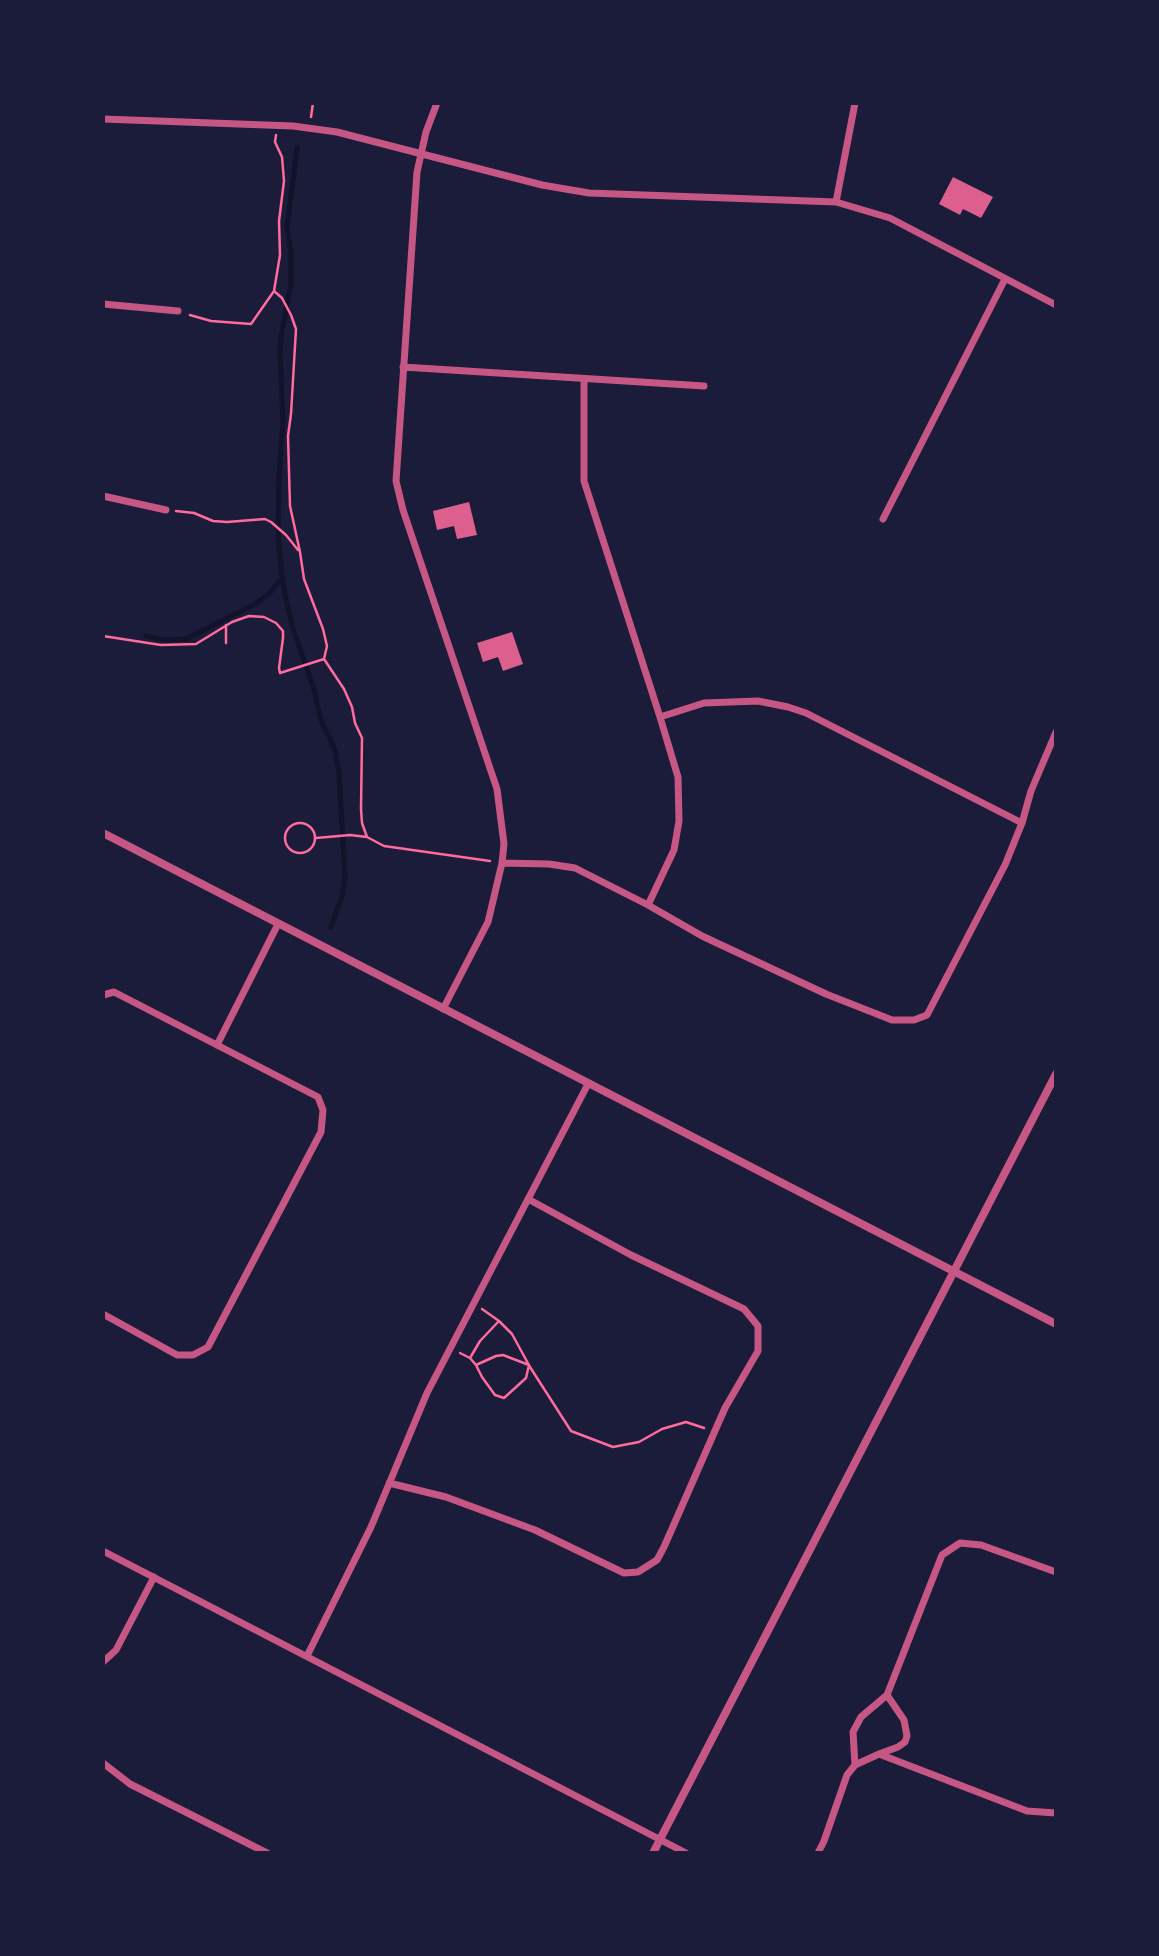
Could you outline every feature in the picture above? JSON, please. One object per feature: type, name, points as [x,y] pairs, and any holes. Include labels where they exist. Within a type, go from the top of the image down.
[{"type":"street","points":[[437,103],[426,132],[417,172],[396,481],[403,510],[497,789],[504,844],[488,922],[443,1009]]},
{"type":"street","points":[[836,202],[855,103]]},
{"type":"street","points":[[103,119],[276,125],[337,132],[542,184],[589,193],[836,202],[890,218],[1056,305]]},
{"type":"street","points":[[883,519],[1005,279]]},
{"type":"street","points":[[103,304],[178,311]]},
{"type":"street","points":[[403,367],[704,386]]},
{"type":"street","points":[[584,379],[584,481],[678,777],[679,821],[674,850],[648,905]]},
{"type":"street","points":[[103,496],[166,510]]},
{"type":"street","points":[[660,717],[704,703],[758,701],[788,707],[806,713],[1022,823]]},
{"type":"street","points":[[502,863],[549,864],[575,868],[715,942],[826,994],[892,1020],[914,1020],[927,1015],[1005,865],[1022,823],[1031,791],[1056,732]]},
{"type":"street","points":[[103,833],[1056,1324]]},
{"type":"street","points":[[217,1045],[278,924]]},
{"type":"street","points":[[103,995],[114,992],[318,1097],[323,1110],[321,1132],[208,1347],[193,1355],[177,1355],[103,1314]]},
{"type":"street","points":[[653,1853],[1056,1074]]},
{"type":"street","points":[[307,1656],[372,1527],[427,1393],[588,1084]]},
{"type":"street","points":[[389,1483],[446,1497],[535,1530],[624,1573],[638,1572],[657,1560],[725,1408],[758,1351],[758,1326],[744,1309],[631,1255],[528,1199]]},
{"type":"street","points":[[855,1765],[853,1732],[861,1717],[887,1695],[942,1555],[960,1543],[981,1545],[1056,1572]]},
{"type":"street","points":[[103,1551],[686,1853]]},
{"type":"street","points":[[103,1662],[116,1650],[154,1577]]},
{"type":"street","points":[[818,1853],[847,1775],[855,1765],[905,1742],[907,1736],[904,1720],[887,1695]]},
{"type":"street","points":[[879,1754],[1027,1811],[1056,1813]]},
{"type":"street","points":[[103,1763],[130,1784],[267,1853]]},
{"type":"path","points":[[178,311],[211,321],[251,324],[274,291],[280,255],[279,220],[284,181],[282,157],[275,142],[276,125]]},
{"type":"path","points":[[274,291],[282,298],[296,329],[288,436],[290,506],[303,579],[327,646],[324,659],[348,698],[362,738],[361,809],[367,837]]},
{"type":"path","points":[[166,510],[194,513],[213,521],[244,522],[264,519],[286,535],[300,552]]},
{"type":"path","points":[[103,636],[160,645],[196,644],[226,625],[249,616],[264,617],[276,623],[283,631],[280,673],[324,659]]},
{"type":"path","points":[[226,625],[226,643]]},
{"type":"path","points":[[300,822],[309,825],[316,838],[312,848],[298,853],[286,844],[285,834],[290,826],[300,822]]},
{"type":"path","points":[[316,838],[350,835],[367,837],[384,846],[502,863]]},
{"type":"path","points":[[474,1303],[512,1334],[529,1366],[571,1431],[612,1447],[639,1442],[662,1429],[687,1422],[715,1431]]},
{"type":"path","points":[[470,1359],[480,1340],[499,1321]]},
{"type":"path","points":[[451,1348],[476,1365],[499,1398],[505,1398],[526,1378],[529,1366]]},
{"type":"path","points":[[476,1365],[503,1355],[529,1366]]},
{"type":"building","points":[[953,177],[993,197],[981,218],[963,209],[960,215],[939,204]]},
{"type":"building","points":[[469,502],[477,535],[457,539],[454,526],[437,530],[433,511]]},
{"type":"building","points":[[512,632],[523,664],[503,671],[498,657],[483,662],[477,643]]},
{"type":"waterway","points":[[297,148],[287,227],[291,252],[291,284],[280,351],[283,423],[278,533],[282,579],[292,626],[313,686],[321,721],[335,750],[339,773],[345,876],[342,896],[331,927]]},
{"type":"waterway","points":[[146,636],[165,640],[186,639],[255,604],[269,594],[281,579]]}]
